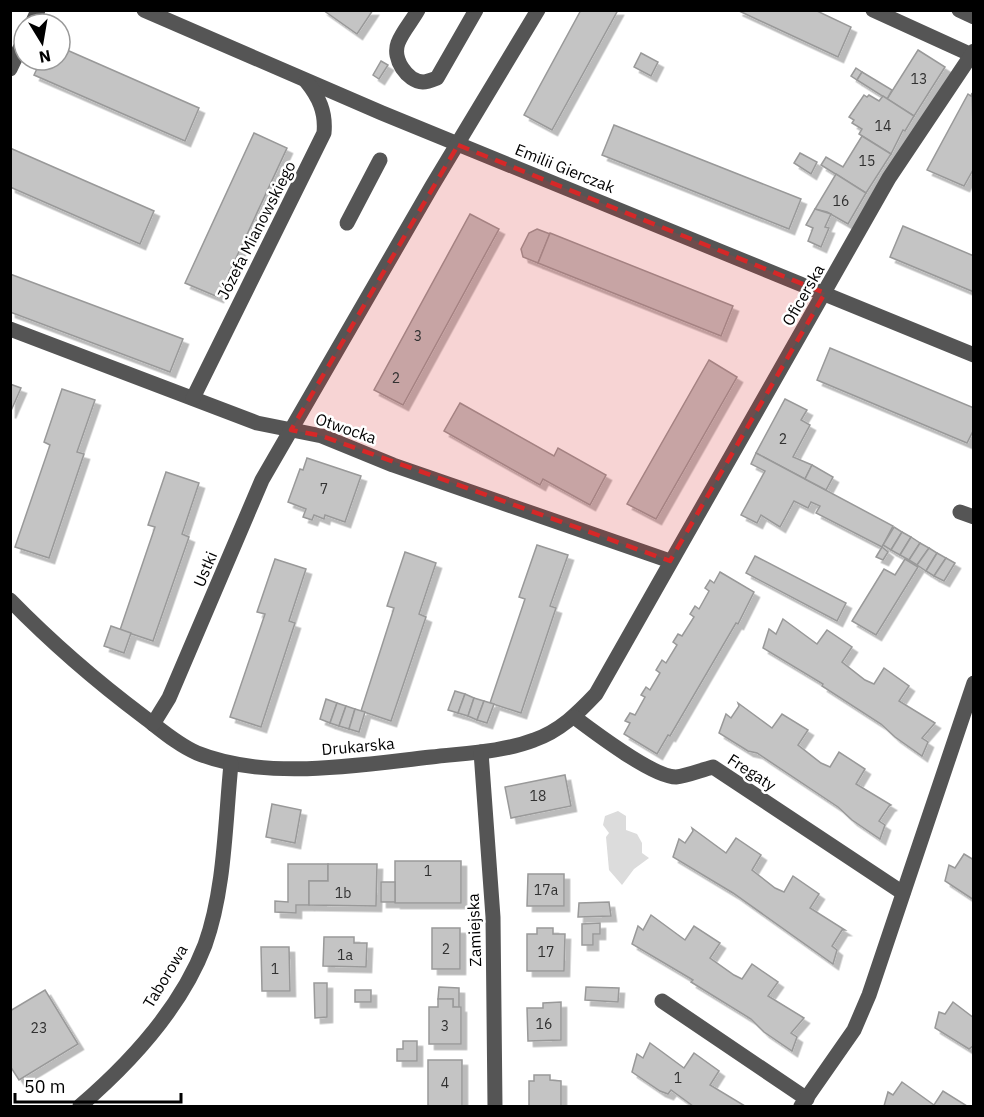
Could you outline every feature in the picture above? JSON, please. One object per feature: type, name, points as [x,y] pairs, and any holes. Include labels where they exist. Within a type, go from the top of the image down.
[{"type":"street","name":"Emilii Gierczak","points":[[144,10],[458,145],[974,355]]},
{"type":"street","points":[[418,10],[397,44],[397,53],[410,79],[424,83],[436,78],[476,10]]},
{"type":"street","points":[[291,430],[432,186],[538,10]]},
{"type":"street","points":[[873,10],[973,54]]},
{"type":"street","points":[[959,10],[974,17]]},
{"type":"street","name":"Oficerska","points":[[670,561],[889,178],[973,54]]},
{"type":"street","name":"Józefa Mianowskiego","points":[[193,398],[324,133],[323,108],[315,92],[304,79]]},
{"type":"street","points":[[347,223],[380,160]]},
{"type":"street","name":"Otwocka","points":[[10,329],[258,423],[322,436],[393,465],[670,561]]},
{"type":"street","name":"Ustki","points":[[153,724],[169,698],[262,480],[291,430]]},
{"type":"street","name":"Drukarska","points":[[10,600],[79,667],[153,724],[195,752],[231,764],[331,767],[481,752],[533,741],[554,731],[574,717],[596,694],[670,561]]},
{"type":"street","points":[[663,1001],[804,1103],[854,1030],[869,995],[974,683]]},
{"type":"street","name":"Fregaty","points":[[574,717],[601,737],[660,773],[675,777],[712,767],[903,893]]},
{"type":"street","name":"Zamiejska","points":[[481,752],[493,917],[495,1107]]},
{"type":"street","name":"Taborowa","points":[[80,1107],[136,1052],[188,981],[205,944],[218,888],[231,764]]},
{"type":"highlighted area","points":[[458,145],[825,293],[670,561],[322,436],[291,430]]},
{"type":"shaded area","points":[[618,811],[626,816],[626,830],[637,834],[642,843],[642,853],[649,858],[634,869],[622,885],[609,870],[606,837],[609,833],[603,825],[605,816]]},
{"type":"building","points":[[323,10],[373,10],[357,34]]},
{"type":"building","points":[[581,10],[618,10],[552,130],[524,115]]},
{"type":"building","points":[[737,10],[815,10],[851,27],[838,57]]},
{"type":"building","points":[[918,50],[945,67],[914,116],[887,99]]},
{"type":"building","points":[[72,52],[199,108],[185,141],[34,75],[35,72],[72,72]]},
{"type":"building","points":[[641,53],[658,62],[651,76],[634,67]]},
{"type":"building","points":[[381,61],[388,65],[379,79],[373,75]]},
{"type":"building","points":[[856,68],[862,72],[857,80],[851,76]]},
{"type":"building","points":[[862,72],[892,90],[887,99],[857,80]]},
{"type":"building","points":[[972,93],[974,168],[964,186],[927,170],[968,94],[971,96]]},
{"type":"building","points":[[864,95],[867,97],[869,95],[879,101],[883,96],[914,116],[905,131],[903,130],[891,154],[859,134],[862,129],[852,123],[854,120],[849,117]]},
{"type":"building","points":[[614,125],[801,199],[789,229],[602,155]]},
{"type":"building","points":[[254,133],[287,148],[218,297],[185,283]]},
{"type":"building","points":[[862,136],[891,154],[866,193],[821,165],[826,157],[843,167]]},
{"type":"building","points":[[10,148],[154,211],[140,244],[10,187]]},
{"type":"building","points":[[800,153],[817,162],[811,174],[794,163]]},
{"type":"building","points":[[836,174],[866,193],[848,224],[827,212],[815,209]]},
{"type":"building","points":[[815,209],[831,214],[825,227],[829,228],[821,247],[808,241],[813,228],[806,225]]},
{"type":"building","points":[[470,214],[499,229],[403,405],[374,390]]},
{"type":"building","points":[[903,226],[974,256],[974,292],[890,257]]},
{"type":"building","points":[[537,229],[550,234],[538,263],[523,257],[521,249],[529,233]]},
{"type":"building","points":[[550,233],[733,306],[721,336],[538,263]]},
{"type":"building","points":[[10,274],[183,339],[170,372],[10,312]]},
{"type":"building","points":[[830,348],[974,408],[974,429],[967,443],[817,380]]},
{"type":"building","points":[[709,360],[737,377],[656,519],[627,504]]},
{"type":"building","points":[[10,384],[21,388],[10,413]]},
{"type":"building","points":[[62,389],[95,400],[77,452],[84,454],[49,558],[15,547],[50,445],[44,442]]},
{"type":"building","points":[[785,399],[807,410],[801,420],[810,425],[793,457],[812,465],[805,479],[756,453]]},
{"type":"building","points":[[460,403],[554,456],[558,448],[606,475],[590,505],[543,479],[540,485],[444,431]]},
{"type":"building","points":[[756,453],[893,526],[882,547],[816,513],[820,506],[811,502],[808,508],[794,501],[780,527],[761,515],[757,523],[741,515],[765,471],[751,464]]},
{"type":"building","points":[[307,458],[361,476],[345,522],[325,515],[324,519],[314,515],[312,520],[303,517],[306,509],[288,502],[300,469],[303,470]]},
{"type":"building","points":[[812,465],[833,477],[826,490],[805,479]]},
{"type":"building","points":[[166,472],[199,483],[182,534],[189,537],[153,641],[120,630],[155,527],[148,525]]},
{"type":"building","points":[[894,527],[902,532],[891,550],[883,545]]},
{"type":"building","points":[[902,532],[911,537],[900,555],[891,550]]},
{"type":"building","points":[[911,537],[920,543],[909,560],[900,555]]},
{"type":"building","points":[[920,543],[929,548],[917,565],[909,560]]},
{"type":"building","points":[[537,545],[568,555],[550,606],[556,608],[521,713],[490,703],[525,599],[519,597]]},
{"type":"building","points":[[882,547],[888,552],[883,560],[876,557]]},
{"type":"building","points":[[929,548],[937,553],[926,571],[917,565]]},
{"type":"building","points":[[405,552],[436,563],[419,614],[426,617],[391,721],[361,711],[394,608],[387,606]]},
{"type":"building","points":[[937,553],[946,558],[934,576],[926,571]]},
{"type":"building","points":[[755,556],[846,603],[837,621],[746,573]]},
{"type":"building","points":[[946,558],[955,563],[944,581],[934,576]]},
{"type":"building","points":[[275,559],[306,569],[289,621],[295,623],[261,727],[230,717],[265,614],[257,612]]},
{"type":"building","points":[[905,559],[918,567],[876,635],[852,621],[884,569],[895,575]]},
{"type":"building","points":[[720,572],[754,592],[738,624],[736,623],[670,736],[668,735],[657,754],[624,734],[630,723],[625,721],[630,713],[635,715],[645,697],[641,695],[646,687],[650,690],[660,673],[656,670],[662,660],[666,663],[677,645],[673,642],[678,634],[682,636],[694,617],[690,614],[695,606],[699,609],[709,591],[705,588],[710,580],[714,583]]},
{"type":"building","points":[[783,619],[817,644],[827,630],[852,647],[842,662],[865,680],[874,684],[884,668],[909,686],[899,701],[935,723],[922,738],[928,742],[922,756],[881,724],[822,686],[823,684],[763,648],[769,629],[776,634]]},
{"type":"building","points":[[111,626],[131,633],[124,653],[104,646]]},
{"type":"building","points":[[455,691],[465,694],[458,713],[448,710]]},
{"type":"building","points":[[465,694],[474,698],[468,716],[458,713]]},
{"type":"building","points":[[474,698],[484,701],[477,720],[468,716]]},
{"type":"building","points":[[326,699],[337,703],[330,723],[320,719]]},
{"type":"building","points":[[484,701],[494,704],[487,723],[477,720]]},
{"type":"building","points":[[337,703],[346,706],[339,726],[330,723]]},
{"type":"building","points":[[738,703],[772,728],[782,714],[808,730],[798,745],[821,763],[830,767],[839,752],[865,769],[856,784],[891,805],[879,821],[885,825],[880,839],[852,820],[838,807],[757,753],[748,751],[719,733],[726,714],[731,718],[739,706]]},
{"type":"building","points":[[346,706],[355,709],[349,729],[339,726]]},
{"type":"building","points":[[355,709],[365,712],[359,732],[349,729]]},
{"type":"building","points":[[565,775],[571,806],[511,818],[505,787]]},
{"type":"building","points":[[272,804],[301,810],[295,843],[266,837]]},
{"type":"building","points":[[692,828],[726,853],[736,838],[761,855],[752,870],[775,888],[784,892],[793,876],[819,894],[810,908],[845,930],[842,930],[832,946],[837,950],[833,964],[733,893],[673,857],[679,839],[685,843],[693,831]]},
{"type":"building","points":[[964,854],[974,860],[974,900],[945,881],[949,865],[955,868]]},
{"type":"building","points":[[395,861],[461,861],[461,903],[395,903]]},
{"type":"building","points":[[288,864],[328,864],[328,881],[309,881],[309,905],[296,905],[296,913],[275,912],[275,901],[288,902]]},
{"type":"building","points":[[328,864],[377,864],[376,906],[309,905],[309,881],[328,881]]},
{"type":"building","points":[[528,874],[564,874],[564,906],[527,906]]},
{"type":"building","points":[[381,882],[395,882],[395,902],[381,902]]},
{"type":"building","points":[[609,902],[611,916],[578,917],[579,903]]},
{"type":"building","points":[[651,915],[685,940],[694,926],[720,943],[710,958],[734,975],[742,979],[752,964],[778,982],[768,996],[804,1018],[791,1033],[797,1037],[792,1051],[764,1032],[751,1019],[691,982],[693,980],[632,944],[638,926],[643,930]]},
{"type":"building","points":[[600,923],[600,934],[593,934],[593,945],[582,945],[582,924]]},
{"type":"building","points":[[432,928],[460,928],[460,969],[432,969]]},
{"type":"building","points":[[537,928],[553,928],[553,934],[565,934],[564,971],[527,971],[527,934],[537,934]]},
{"type":"building","points":[[324,937],[354,937],[354,943],[367,943],[366,967],[323,966]]},
{"type":"building","points":[[261,947],[289,947],[290,991],[262,991]]},
{"type":"building","points":[[314,983],[327,983],[327,1017],[315,1018]]},
{"type":"building","points":[[439,987],[459,988],[459,1008],[453,1007],[453,999],[438,999]]},
{"type":"building","points":[[586,987],[619,988],[618,1002],[585,1000]]},
{"type":"building","points":[[45,990],[78,1044],[19,1080],[10,1066],[10,1011]]},
{"type":"building","points":[[355,990],[371,990],[371,1002],[355,1002]]},
{"type":"building","points":[[438,999],[453,999],[453,1007],[461,1007],[461,1044],[429,1044],[429,1007],[438,1007]]},
{"type":"building","points":[[561,1002],[561,1040],[528,1041],[527,1008],[543,1008],[543,1003]]},
{"type":"building","points":[[953,1002],[974,1018],[974,1045],[969,1049],[935,1028],[939,1012],[945,1014]]},
{"type":"building","points":[[403,1041],[417,1041],[417,1061],[397,1061],[397,1049],[403,1049]]},
{"type":"building","points":[[650,1043],[684,1068],[694,1053],[719,1071],[710,1085],[745,1106],[693,1106],[671,1090],[668,1094],[660,1091],[632,1072],[637,1054],[643,1058]]},
{"type":"building","points":[[428,1060],[462,1060],[462,1106],[428,1106]]},
{"type":"building","points":[[534,1075],[550,1075],[550,1080],[561,1081],[561,1106],[529,1106],[529,1081],[534,1081]]},
{"type":"building","points":[[902,1082],[934,1105],[943,1091],[967,1106],[884,1106],[888,1092],[893,1095]]}]
